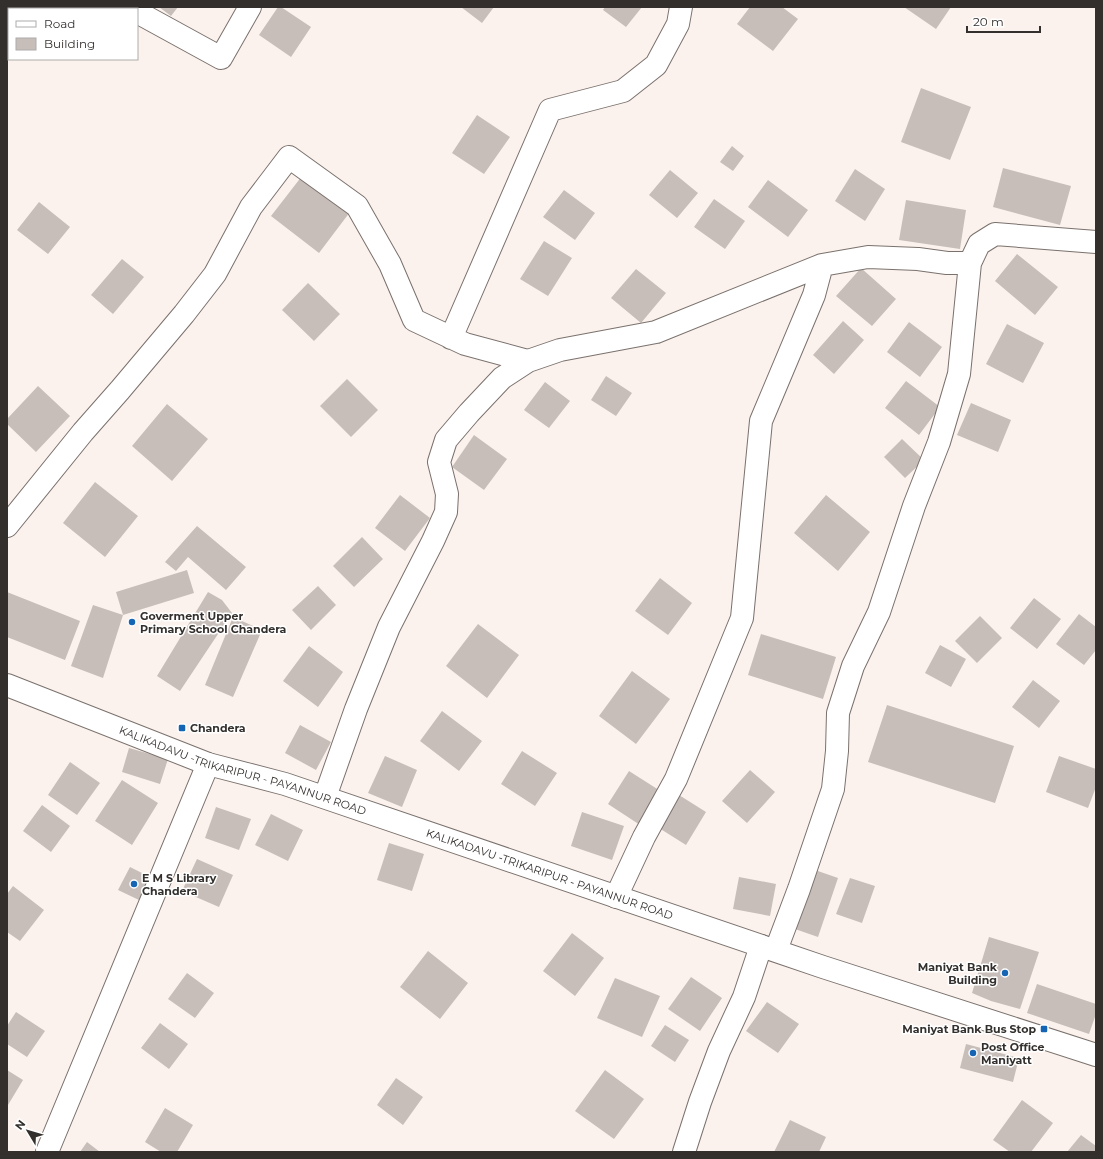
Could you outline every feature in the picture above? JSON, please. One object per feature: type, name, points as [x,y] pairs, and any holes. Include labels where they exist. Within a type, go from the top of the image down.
[{"type":"street","points":[[138,13],[221,58],[250,7]]},
{"type":"street","points":[[451,338],[550,110],[623,91],[656,65],[678,24],[681,7]]},
{"type":"street","points":[[7,526],[83,432],[184,314],[215,274],[251,207],[289,158],[356,206],[390,264],[414,320],[464,344],[528,361]]},
{"type":"street","points":[[684,1152],[700,1102],[719,1051],[744,997],[799,889],[833,790],[837,751],[838,713],[853,666],[879,612],[914,506],[939,442],[959,374],[970,263],[978,244],[995,234],[1096,242]]},
{"type":"street","points":[[325,797],[356,709],[389,627],[446,512],[447,494],[439,462],[446,440],[502,378],[528,361],[560,350],[656,332],[822,265],[868,257],[918,259],[947,264],[970,263]]},
{"type":"street","points":[[616,896],[644,837],[676,779],[742,618],[761,421],[814,295],[822,265]]},
{"type":"street","name":"KALIKADAVU -TRIKARIPUR - PAYANNUR ROAD","points":[[7,685],[208,764],[286,784],[831,969],[1096,1055]]},
{"type":"street","points":[[47,1152],[208,764]]},
{"type":"building","points":[[159,7],[178,7],[171,16]]},
{"type":"building","points":[[278,7],[281,7],[311,27],[291,57],[259,35]]},
{"type":"building","points":[[461,7],[494,7],[482,23]]},
{"type":"building","points":[[605,7],[642,7],[626,27],[603,10]]},
{"type":"building","points":[[750,7],[782,7],[798,19],[773,51],[737,24]]},
{"type":"building","points":[[904,7],[951,7],[936,29]]},
{"type":"building","points":[[921,88],[971,107],[950,160],[901,142]]},
{"type":"building","points":[[477,115],[510,137],[484,174],[452,153]]},
{"type":"building","points":[[732,146],[744,156],[733,171],[720,162]]},
{"type":"building","points":[[1003,168],[1071,186],[1060,225],[993,207]]},
{"type":"building","points":[[855,169],[885,189],[865,221],[835,201]]},
{"type":"building","points":[[670,170],[698,193],[677,218],[649,195]]},
{"type":"building","points":[[302,176],[350,212],[319,253],[271,216]]},
{"type":"building","points":[[768,180],[808,210],[788,237],[748,207]]},
{"type":"building","points":[[564,190],[595,213],[575,240],[543,217]]},
{"type":"building","points":[[714,199],[745,221],[725,249],[694,227]]},
{"type":"building","points":[[906,200],[966,210],[960,249],[899,240]]},
{"type":"building","points":[[39,202],[70,227],[48,254],[17,230]]},
{"type":"building","points":[[544,241],[572,258],[548,296],[520,279]]},
{"type":"building","points":[[1017,254],[1058,287],[1035,315],[995,281]]},
{"type":"building","points":[[122,259],[144,277],[113,314],[91,295]]},
{"type":"building","points":[[861,268],[896,299],[872,326],[836,296]]},
{"type":"building","points":[[636,269],[666,293],[641,323],[611,298]]},
{"type":"building","points":[[308,283],[340,314],[314,341],[282,310]]},
{"type":"building","points":[[843,321],[864,340],[834,374],[813,355]]},
{"type":"building","points":[[909,322],[942,347],[920,377],[887,352]]},
{"type":"building","points":[[1007,324],[1044,343],[1023,383],[986,364]]},
{"type":"building","points":[[606,376],[632,393],[616,416],[591,400]]},
{"type":"building","points":[[347,379],[378,410],[351,437],[320,406]]},
{"type":"building","points":[[906,381],[940,407],[919,435],[885,408]]},
{"type":"building","points":[[545,382],[570,401],[549,428],[524,410]]},
{"type":"building","points":[[38,386],[70,416],[36,452],[7,424],[7,419]]},
{"type":"building","points":[[971,403],[1011,420],[998,452],[957,435]]},
{"type":"building","points":[[167,404],[208,439],[172,481],[132,446]]},
{"type":"building","points":[[474,435],[507,459],[484,490],[452,467]]},
{"type":"building","points":[[902,439],[924,460],[905,478],[884,457]]},
{"type":"building","points":[[95,482],[138,516],[105,557],[63,523]]},
{"type":"building","points":[[400,495],[430,518],[405,551],[375,528]]},
{"type":"building","points":[[826,495],[870,532],[838,571],[794,533]]},
{"type":"building","name":"Goverment Upper Primary School Chandera","points":[[197,526],[246,567],[226,590],[188,557],[176,571],[165,562]]},
{"type":"building","points":[[362,537],[383,559],[354,587],[333,566]]},
{"type":"building","name":"Goverment Upper Primary School Chandera","points":[[187,570],[194,593],[123,615],[116,592]]},
{"type":"building","points":[[660,578],[692,603],[668,635],[635,611]]},
{"type":"building","points":[[318,586],[336,605],[311,630],[292,610]]},
{"type":"building","points":[[7,592],[80,621],[65,660],[7,637]]},
{"type":"building","points":[[208,592],[222,600],[232,613],[180,691],[157,676]]},
{"type":"building","points":[[1034,598],[1061,619],[1037,649],[1010,628]]},
{"type":"building","name":"Goverment Upper Primary School Chandera","points":[[93,605],[123,615],[103,678],[71,666]]},
{"type":"building","points":[[1079,614],[1096,627],[1096,650],[1084,665],[1056,644]]},
{"type":"building","points":[[980,616],[1002,638],[977,663],[955,641]]},
{"type":"building","name":"Goverment Upper Primary School Chandera","points":[[233,617],[262,630],[233,697],[205,685]]},
{"type":"building","points":[[478,624],[519,655],[487,698],[446,666]]},
{"type":"building","points":[[761,634],[836,657],[823,699],[748,675]]},
{"type":"building","points":[[940,645],[966,659],[951,687],[925,673]]},
{"type":"building","points":[[309,646],[343,672],[318,707],[283,681]]},
{"type":"building","points":[[632,671],[670,699],[636,744],[599,716]]},
{"type":"building","points":[[1033,680],[1060,701],[1039,728],[1012,707]]},
{"type":"building","points":[[887,705],[1014,746],[995,803],[868,762]]},
{"type":"building","points":[[442,711],[482,741],[459,771],[420,741]]},
{"type":"building","points":[[300,725],[331,742],[316,770],[285,753]]},
{"type":"building","points":[[129,748],[168,759],[160,784],[122,772]]},
{"type":"building","points":[[522,751],[557,773],[535,806],[501,784]]},
{"type":"building","points":[[385,756],[417,770],[402,807],[368,793]]},
{"type":"building","points":[[1059,756],[1096,769],[1096,787],[1088,808],[1046,792]]},
{"type":"building","points":[[70,762],[100,783],[77,815],[48,795]]},
{"type":"building","points":[[750,770],[775,792],[747,823],[722,801]]},
{"type":"building","points":[[629,771],[662,792],[640,825],[608,804]]},
{"type":"building","points":[[122,780],[158,803],[132,845],[95,821]]},
{"type":"building","points":[[679,795],[706,812],[686,845],[659,828]]},
{"type":"building","points":[[42,805],[70,826],[51,852],[23,831]]},
{"type":"building","points":[[216,807],[251,819],[239,850],[205,838]]},
{"type":"building","points":[[582,812],[624,826],[612,860],[571,846]]},
{"type":"building","points":[[271,814],[303,830],[288,861],[255,845]]},
{"type":"building","points":[[389,843],[424,854],[412,891],[377,880]]},
{"type":"building","points":[[197,859],[233,875],[219,907],[182,891]]},
{"type":"building","name":"E M S Library Chandera","points":[[130,867],[150,877],[139,900],[118,890]]},
{"type":"building","points":[[815,870],[838,878],[818,937],[795,929]]},
{"type":"building","points":[[739,877],[776,884],[770,916],[733,909]]},
{"type":"building","points":[[850,878],[875,886],[862,923],[836,914]]},
{"type":"building","points":[[13,886],[44,910],[20,941],[7,932],[7,894]]},
{"type":"building","points":[[572,933],[604,958],[575,996],[543,971]]},
{"type":"building","name":"Maniyat Bank Building","points":[[989,937],[1039,952],[1020,1009],[991,1001],[972,993]]},
{"type":"building","points":[[428,951],[468,983],[440,1019],[400,987]]},
{"type":"building","points":[[187,973],[214,993],[195,1018],[168,999]]},
{"type":"building","points":[[691,977],[722,998],[700,1031],[668,1009]]},
{"type":"building","points":[[615,978],[660,996],[642,1037],[597,1018]]},
{"type":"building","points":[[1037,984],[1096,1004],[1096,1014],[1089,1034],[1027,1013]]},
{"type":"building","points":[[767,1002],[799,1024],[778,1053],[746,1031]]},
{"type":"building","points":[[16,1012],[45,1031],[27,1057],[7,1044],[7,1026]]},
{"type":"building","points":[[160,1023],[188,1044],[169,1069],[141,1048]]},
{"type":"building","points":[[665,1025],[689,1040],[675,1062],[651,1046]]},
{"type":"building","points":[[966,1044],[1019,1058],[1013,1082],[960,1068]]},
{"type":"building","points":[[7,1070],[23,1080],[8,1105],[7,1104]]},
{"type":"building","points":[[605,1070],[644,1099],[614,1139],[575,1111]]},
{"type":"building","points":[[396,1078],[423,1097],[403,1125],[377,1105]]},
{"type":"building","points":[[1022,1100],[1053,1123],[1031,1152],[1010,1152],[993,1140]]},
{"type":"building","points":[[165,1108],[193,1125],[177,1152],[161,1152],[145,1142]]},
{"type":"building","points":[[790,1120],[826,1137],[819,1152],[774,1152]]},
{"type":"building","points":[[1081,1135],[1096,1146],[1096,1152],[1067,1152]]},
{"type":"building","points":[[87,1142],[100,1152],[80,1152]]},
{"type":"place","name":"Goverment Upper Primary School Chandera","points":[[132,622]]},
{"type":"place","name":"Chandera","points":[[182,728]]},
{"type":"place","name":"E M S Library Chandera","points":[[134,884]]},
{"type":"place","name":"Maniyat Bank Building","points":[[1005,973]]},
{"type":"place","name":"Maniyat Bank Bus Stop","points":[[1044,1029]]},
{"type":"place","name":"Post Office Maniyatt","points":[[973,1053]]}]
